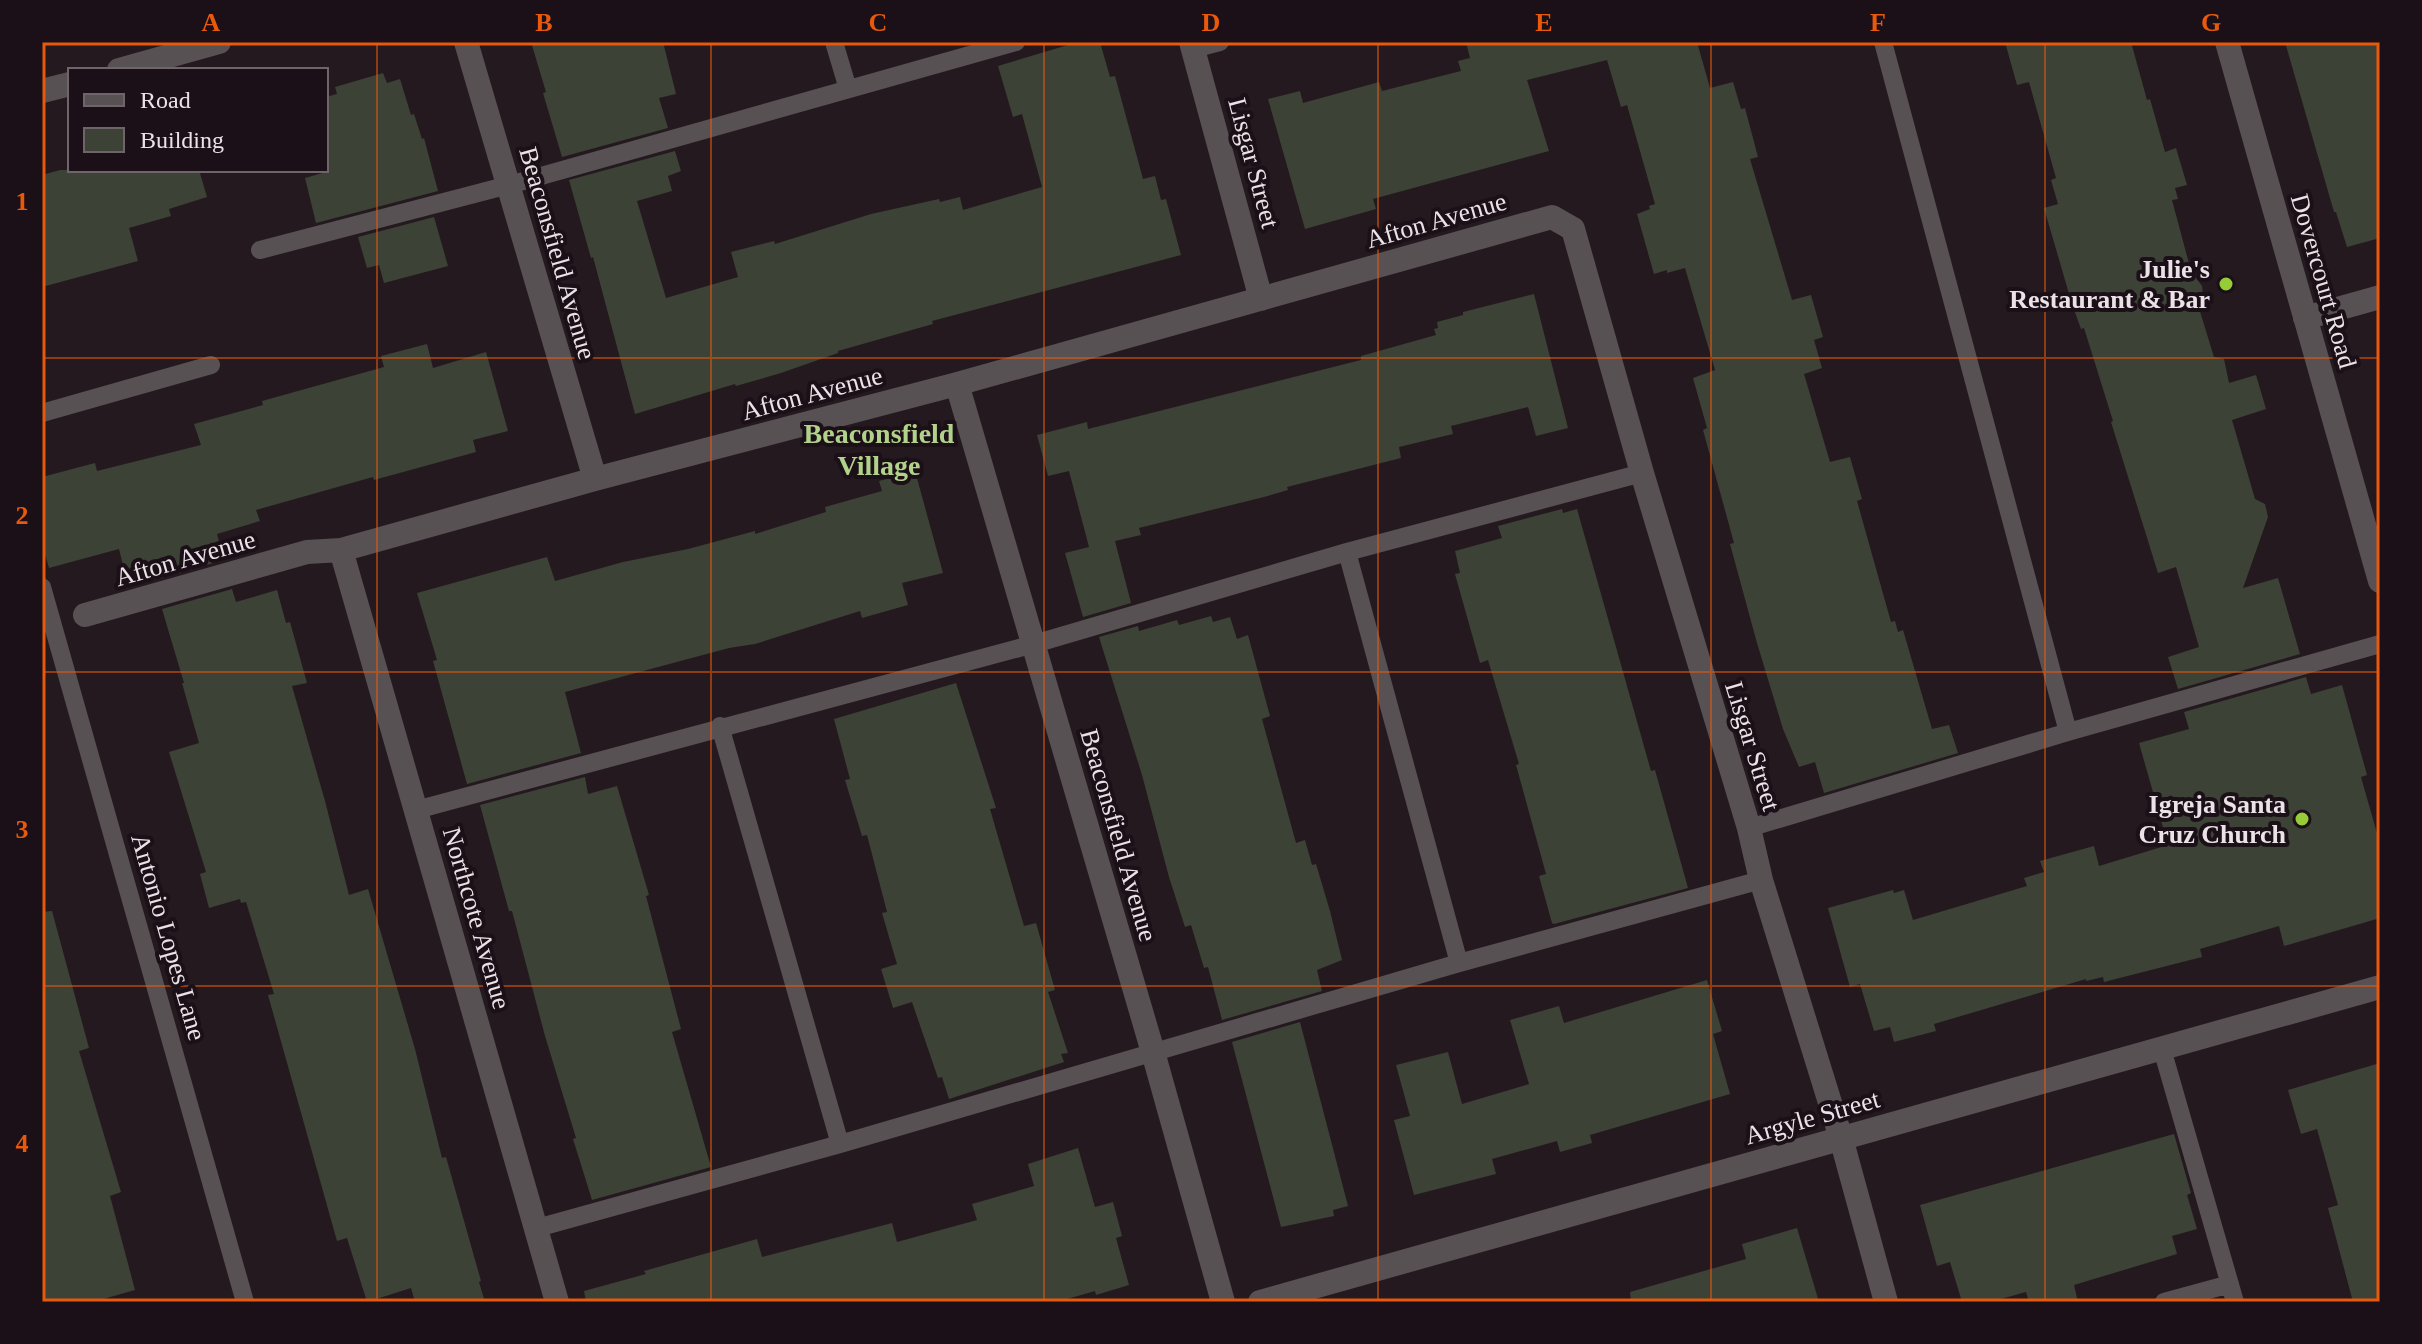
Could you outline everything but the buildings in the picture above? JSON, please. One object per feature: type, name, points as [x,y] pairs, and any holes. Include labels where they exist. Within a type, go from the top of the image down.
[{"type":"street","points":[[126,68],[219,42]]},
{"type":"street","name":"Beaconsfield Avenue","points":[[466,42],[595,479]]},
{"type":"street","name":"Dovercourt Road","points":[[2227,42],[2380,581]]},
{"type":"street","name":"Lisgar Street","points":[[1192,46],[1261,299]]},
{"type":"street","points":[[42,91],[68,84]]},
{"type":"street","name":"Lisgar Street","points":[[1552,217],[1573,229],[1642,473],[1749,828],[1761,880],[1841,1138],[1886,1302]]},
{"type":"street","name":"Afton Avenue","points":[[85,615],[307,552],[341,550],[595,479],[957,384],[1552,217]]},
{"type":"street","points":[[2305,318],[2380,297]]},
{"type":"street","name":"Beaconsfield Avenue","points":[[957,384],[1223,1302]]},
{"type":"street","name":"Northcote Avenue","points":[[341,550],[557,1302]]},
{"type":"street","name":"Argyle Street","points":[[1260,1302],[2380,987]]},
{"type":"lane","points":[[834,42],[848,89]]},
{"type":"lane","points":[[260,250],[509,185],[1016,42]]},
{"type":"lane","points":[[1192,46],[1220,42]]},
{"type":"lane","points":[[1883,42],[2068,732]]},
{"type":"lane","points":[[42,413],[211,365]]},
{"type":"lane","points":[[416,810],[1034,644],[1347,552],[1642,473]]},
{"type":"lane","points":[[1347,552],[1459,963]]},
{"type":"lane","name":"Antonio Lopes Lane","points":[[42,587],[245,1302]]},
{"type":"lane","points":[[1749,828],[2068,732],[2380,644]]},
{"type":"lane","points":[[720,726],[840,1144]]},
{"type":"lane","points":[[537,1228],[840,1144],[1459,963],[1761,880]]},
{"type":"lane","points":[[2162,1049],[2233,1293],[2164,1302]]},
{"type":"place","name":"Julie's Restaurant & Bar","points":[[2226,284]]},
{"type":"place","name":"Igreja Santa Cruz Church","points":[[2302,819]]},
{"type":"district","name":"Beaconsfield Village","points":[[879,449]]}]
